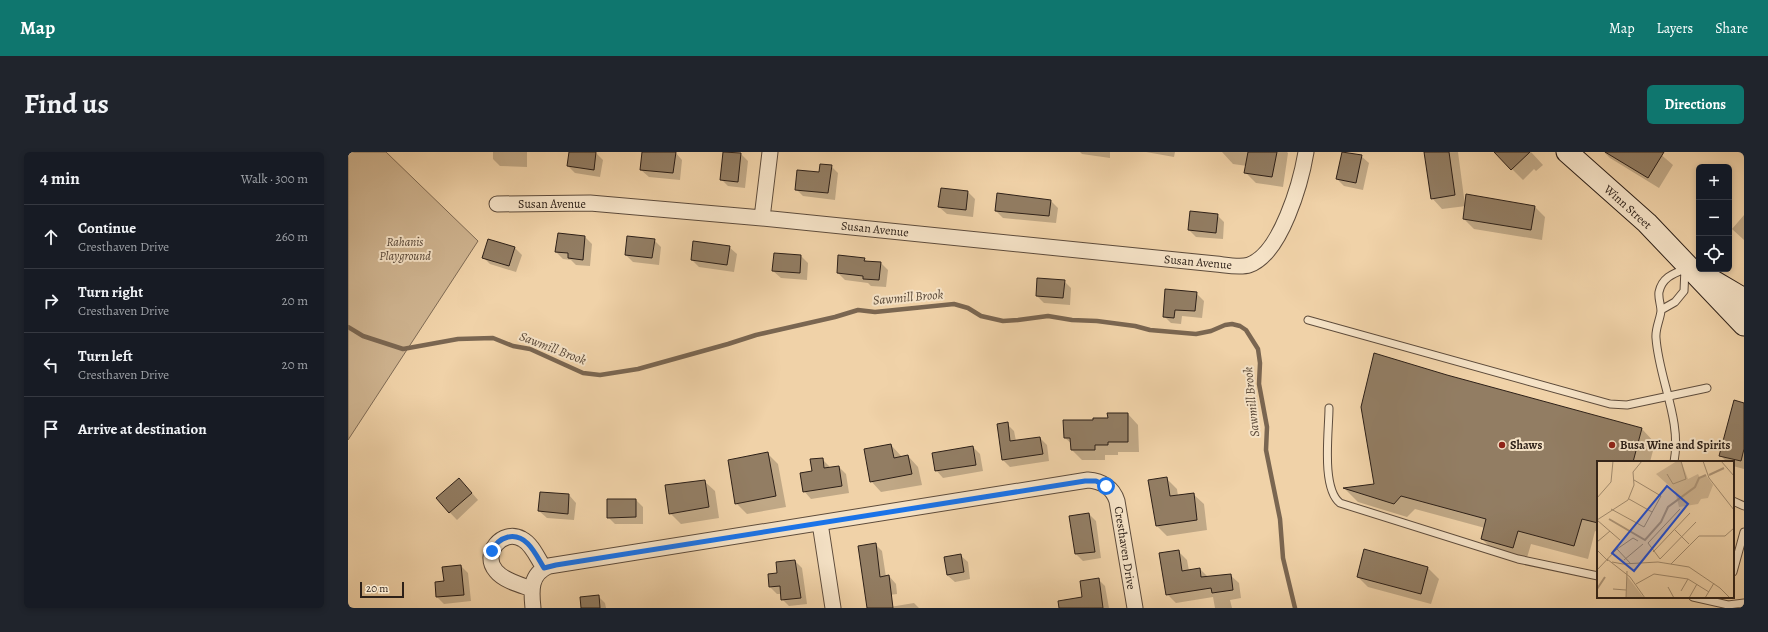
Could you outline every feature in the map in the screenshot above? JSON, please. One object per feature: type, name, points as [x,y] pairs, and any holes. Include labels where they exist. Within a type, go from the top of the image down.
[{"type":"main road","name":"Winn Street","points":[[1567,152],[1643,219],[1686,266],[1744,325]]},
{"type":"main road","name":"Winn Street","points":[[1686,266],[1744,299]]},
{"type":"street","points":[[762,218],[770,152]]},
{"type":"street","name":"Susan Avenue","points":[[497,204],[590,203],[762,218],[1241,266],[1252,264],[1268,250],[1285,222],[1297,194],[1306,152]]},
{"type":"street","name":"Cresthaven Drive","points":[[544,568],[1085,481],[1096,481],[1110,488],[1118,501],[1135,608]]},
{"type":"street","points":[[820,523],[833,608]]},
{"type":"street","points":[[532,589],[506,579],[495,571],[491,560],[493,547],[502,539],[510,536],[518,537],[528,544],[544,568],[534,579],[532,589],[533,608]]},
{"type":"lane","points":[[1674,461],[1676,450],[1676,429],[1659,360],[1656,336],[1661,310],[1659,293],[1667,276],[1686,266]]},
{"type":"lane","points":[[1661,310],[1674,302],[1684,291],[1686,266]]},
{"type":"lane","points":[[1308,320],[1610,404],[1627,405],[1707,388]]},
{"type":"lane","points":[[1329,408],[1328,478],[1332,492],[1340,503],[1518,558],[1597,576]]},
{"type":"lane","points":[[1734,501],[1744,506]]},
{"type":"lane","points":[[1734,568],[1744,532]]},
{"type":"lane","points":[[1704,598],[1744,603]]},
{"type":"green space","name":"Rahanis Playground","points":[[348,152],[386,152],[478,241],[348,440]]},
{"type":"building","points":[[569,152],[596,152],[594,170],[567,166]]},
{"type":"building","points":[[642,152],[676,152],[673,173],[640,170]]},
{"type":"building","points":[[723,152],[741,153],[738,182],[720,180]]},
{"type":"building","points":[[1248,152],[1277,152],[1272,177],[1244,173]]},
{"type":"building","points":[[1342,152],[1362,155],[1356,183],[1336,179]]},
{"type":"building","points":[[1424,152],[1449,152],[1455,195],[1431,199]]},
{"type":"building","points":[[1494,152],[1530,152],[1511,170]]},
{"type":"building","points":[[1605,152],[1664,152],[1648,178]]},
{"type":"building","points":[[820,164],[832,165],[828,193],[795,190],[797,170],[819,172]]},
{"type":"building","points":[[941,188],[968,191],[966,210],[938,207]]},
{"type":"building","points":[[997,193],[1051,200],[1049,216],[995,211]]},
{"type":"building","points":[[1466,194],[1535,206],[1531,230],[1463,219]]},
{"type":"building","points":[[1190,211],[1218,214],[1216,233],[1188,230]]},
{"type":"building","points":[[558,233],[585,236],[583,260],[568,258],[568,253],[555,252]]},
{"type":"building","points":[[627,236],[655,239],[652,258],[625,255]]},
{"type":"building","points":[[488,239],[515,247],[509,266],[482,258]]},
{"type":"building","points":[[693,241],[730,246],[727,265],[691,260]]},
{"type":"building","points":[[774,253],[801,255],[800,273],[772,271]]},
{"type":"building","points":[[838,255],[865,258],[864,261],[881,262],[879,280],[863,279],[863,276],[837,273]]},
{"type":"building","points":[[1037,278],[1065,280],[1063,298],[1036,296]]},
{"type":"building","points":[[1165,289],[1197,292],[1195,311],[1175,310],[1174,318],[1163,317]]},
{"type":"building","name":"Shaws","points":[[1374,353],[1447,375],[1642,428],[1633,461],[1597,461],[1597,523],[1582,519],[1574,546],[1518,531],[1513,548],[1481,539],[1486,519],[1401,496],[1394,504],[1343,488],[1374,484],[1361,407]]},
{"type":"building","points":[[1734,400],[1744,403],[1744,449],[1741,461],[1719,456]]},
{"type":"building","points":[[1107,413],[1128,413],[1128,442],[1108,442],[1108,445],[1095,445],[1095,450],[1071,450],[1070,438],[1064,438],[1063,420],[1093,420],[1093,418],[1108,418]]},
{"type":"building","points":[[1008,422],[1010,441],[1040,437],[1043,454],[1002,460],[997,424]]},
{"type":"building","points":[[891,444],[894,458],[908,455],[912,474],[870,482],[864,449]]},
{"type":"building","points":[[973,446],[976,465],[935,471],[932,453]]},
{"type":"building","points":[[768,452],[776,496],[735,504],[728,460]]},
{"type":"building","points":[[823,458],[824,468],[839,466],[842,486],[803,492],[800,473],[812,471],[810,459]]},
{"type":"building","points":[[1167,477],[1170,496],[1194,493],[1197,520],[1156,526],[1148,480]]},
{"type":"building","points":[[459,478],[472,493],[449,513],[436,498]]},
{"type":"building","points":[[705,480],[709,507],[669,514],[665,485]]},
{"type":"building","points":[[540,492],[569,494],[568,514],[538,511]]},
{"type":"building","points":[[607,499],[636,499],[636,517],[607,518]]},
{"type":"building","points":[[1089,513],[1095,552],[1075,554],[1069,516]]},
{"type":"building","points":[[876,543],[880,577],[889,575],[893,608],[867,608],[858,546]]},
{"type":"building","points":[[1364,549],[1428,567],[1421,594],[1357,577]]},
{"type":"building","points":[[1179,550],[1182,571],[1200,568],[1201,577],[1231,574],[1233,590],[1212,593],[1211,588],[1166,595],[1159,553]]},
{"type":"building","points":[[961,554],[964,572],[947,575],[944,557]]},
{"type":"building","points":[[795,560],[801,598],[781,600],[780,586],[769,587],[768,574],[777,573],[776,562]]},
{"type":"building","points":[[461,565],[464,595],[436,597],[435,582],[444,581],[442,567]]},
{"type":"building","points":[[1099,578],[1103,608],[1059,608],[1058,601],[1082,597],[1080,581]]},
{"type":"building","points":[[599,595],[600,608],[581,608],[580,597]]},
{"type":"waterway","name":"Sawmill Brook","points":[[348,327],[363,336],[403,349],[458,339],[493,338],[513,346],[530,349],[583,373],[600,375],[638,369],[756,335],[835,317],[858,310],[875,312],[954,304],[968,308],[981,316],[1003,321],[1048,316],[1072,320],[1097,321],[1135,326],[1150,330],[1196,334],[1211,331],[1225,325],[1232,324],[1240,326],[1246,330],[1258,349],[1260,363],[1259,384],[1267,427],[1266,450],[1280,519],[1283,558],[1295,608]]},
{"type":"place","name":"Shaws","points":[[1502,445]]},
{"type":"place","name":"Busa Wine and Spirits","points":[[1612,445]]},
{"type":"route","points":[[492,551],[493,547],[502,539],[510,536],[518,537],[526,541],[544,568],[1088,480],[1100,482],[1106,486]]}]
